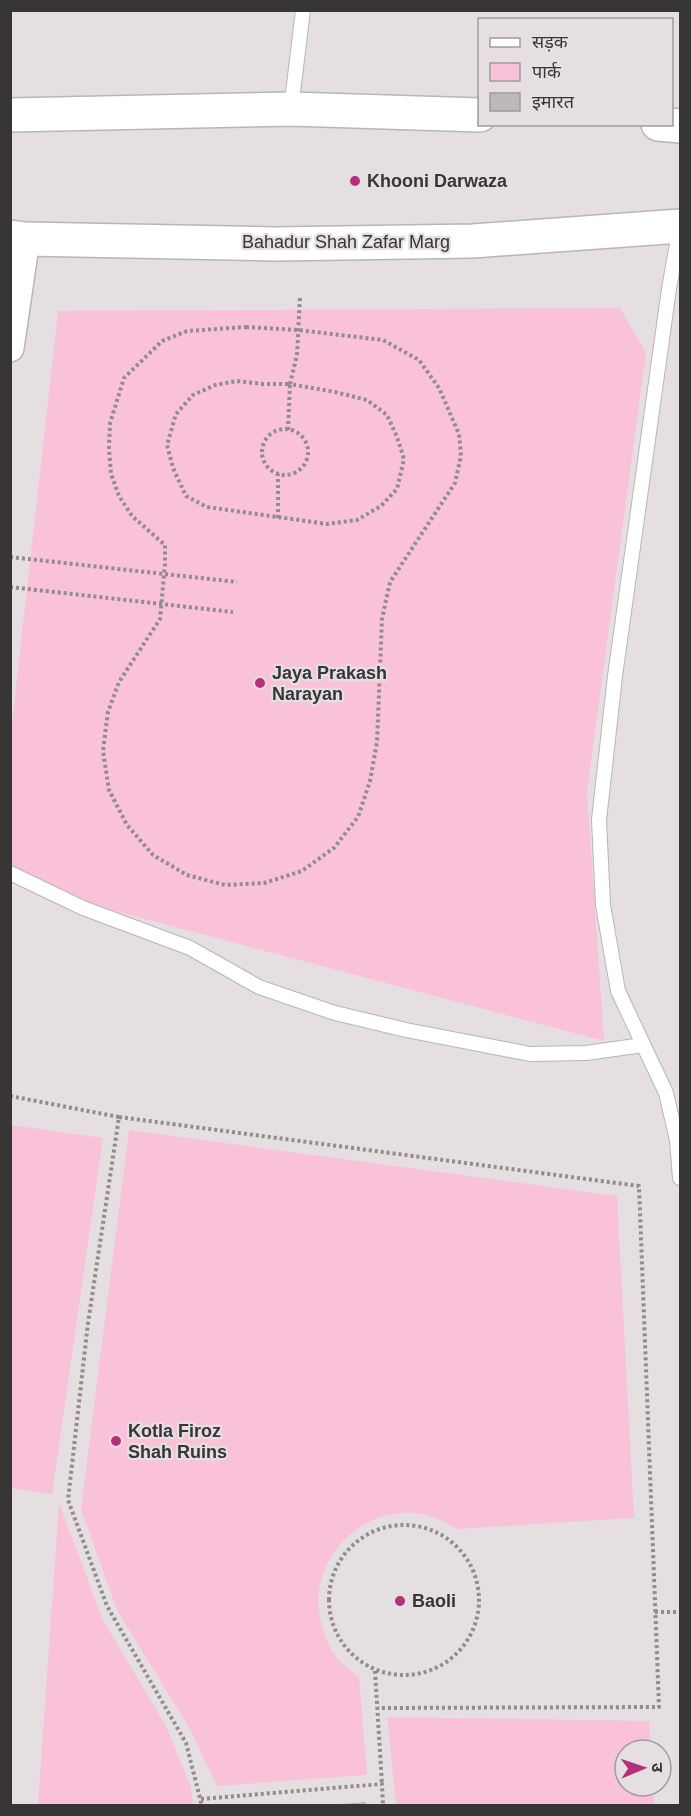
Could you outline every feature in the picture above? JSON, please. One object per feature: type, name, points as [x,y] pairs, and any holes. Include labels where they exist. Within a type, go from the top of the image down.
[{"type":"main road","points":[[10,115],[291,109],[478,115]]},
{"type":"main road","name":"Bahadur Shah Zafar Marg","points":[[18,238],[276,244],[473,241],[680,226]]},
{"type":"street","points":[[10,348],[18,238]]},
{"type":"lane","points":[[291,109],[303,10]]},
{"type":"lane","points":[[680,226],[669,289],[618,653],[599,820],[603,905],[618,991],[666,1093],[677,1140],[681,1178]]},
{"type":"lane","points":[[10,873],[83,908],[190,948],[259,987],[335,1012],[406,1030],[530,1054],[586,1053],[643,1045]]},
{"type":"path","points":[[288,430],[291,384],[297,355],[300,296]]},
{"type":"path","points":[[246,327],[298,330],[384,340],[419,360],[439,388],[459,434],[461,456],[455,483],[390,582],[382,619],[377,742],[370,781],[358,817],[334,849],[302,871],[264,884],[225,885],[187,875],[153,855],[127,825],[109,790],[103,751],[108,712],[119,682],[160,619],[164,574],[165,545],[132,516],[119,496],[111,474],[109,448],[110,423],[124,378],[162,341],[187,331],[246,327]]},
{"type":"path","points":[[237,381],[291,384],[367,400],[387,415],[404,459],[397,489],[381,506],[357,520],[327,524],[207,507],[186,496],[172,468],[167,445],[176,414],[193,395],[215,385],[237,381]]},
{"type":"path","points":[[280,429],[295,432],[306,442],[308,457],[300,470],[286,475],[278,474],[266,466],[263,459],[264,444],[267,437],[280,429]]},
{"type":"path","points":[[278,474],[278,518]]},
{"type":"path","points":[[10,557],[237,582]]},
{"type":"path","points":[[10,587],[233,612]]},
{"type":"path","points":[[10,1096],[119,1118],[639,1186],[658,1707],[378,1708]]},
{"type":"path","points":[[119,1118],[88,1323],[68,1500],[107,1606],[186,1743],[202,1806]]},
{"type":"path","points":[[401,1524],[424,1526],[445,1536],[462,1551],[474,1569],[479,1591],[478,1614],[471,1635],[458,1653],[440,1667],[420,1675],[397,1676],[375,1671],[357,1659],[341,1642],[331,1621],[328,1599],[332,1576],[342,1556],[358,1539],[378,1528],[401,1524]]},
{"type":"path","points":[[655,1612],[681,1612]]},
{"type":"path","points":[[375,1671],[383,1806]]},
{"type":"path","points":[[201,1798],[382,1784]]},
{"type":"green space","points":[[620,308],[646,353],[587,792],[604,1041],[40,891],[11,863],[11,732],[58,311]]},
{"type":"green space","points":[[11,1125],[103,1138],[52,1494],[11,1488]]},
{"type":"green space","points":[[129,1130],[617,1196],[634,1518],[456,1529],[431,1516],[406,1513],[382,1517],[359,1528],[340,1544],[326,1565],[319,1590],[320,1617],[326,1639],[334,1655],[359,1677],[367,1775],[217,1786],[190,1729],[117,1610],[81,1509]]},
{"type":"green space","points":[[59,1503],[103,1620],[166,1726],[191,1787],[193,1805],[38,1805]]},
{"type":"green space","points":[[387,1717],[649,1721],[650,1738],[613,1738],[613,1798],[654,1798],[654,1805],[396,1805]]},
{"type":"building","points":[[366,1802],[366,1806],[341,1806],[341,1804]]},
{"type":"place","name":"Khooni Darwaza","points":[[355,181]]},
{"type":"place","name":"Jaya Prakash Narayan","points":[[260,683]]},
{"type":"place","name":"Kotla Firoz Shah Ruins","points":[[116,1441]]},
{"type":"place","name":"Baoli","points":[[400,1601]]}]
